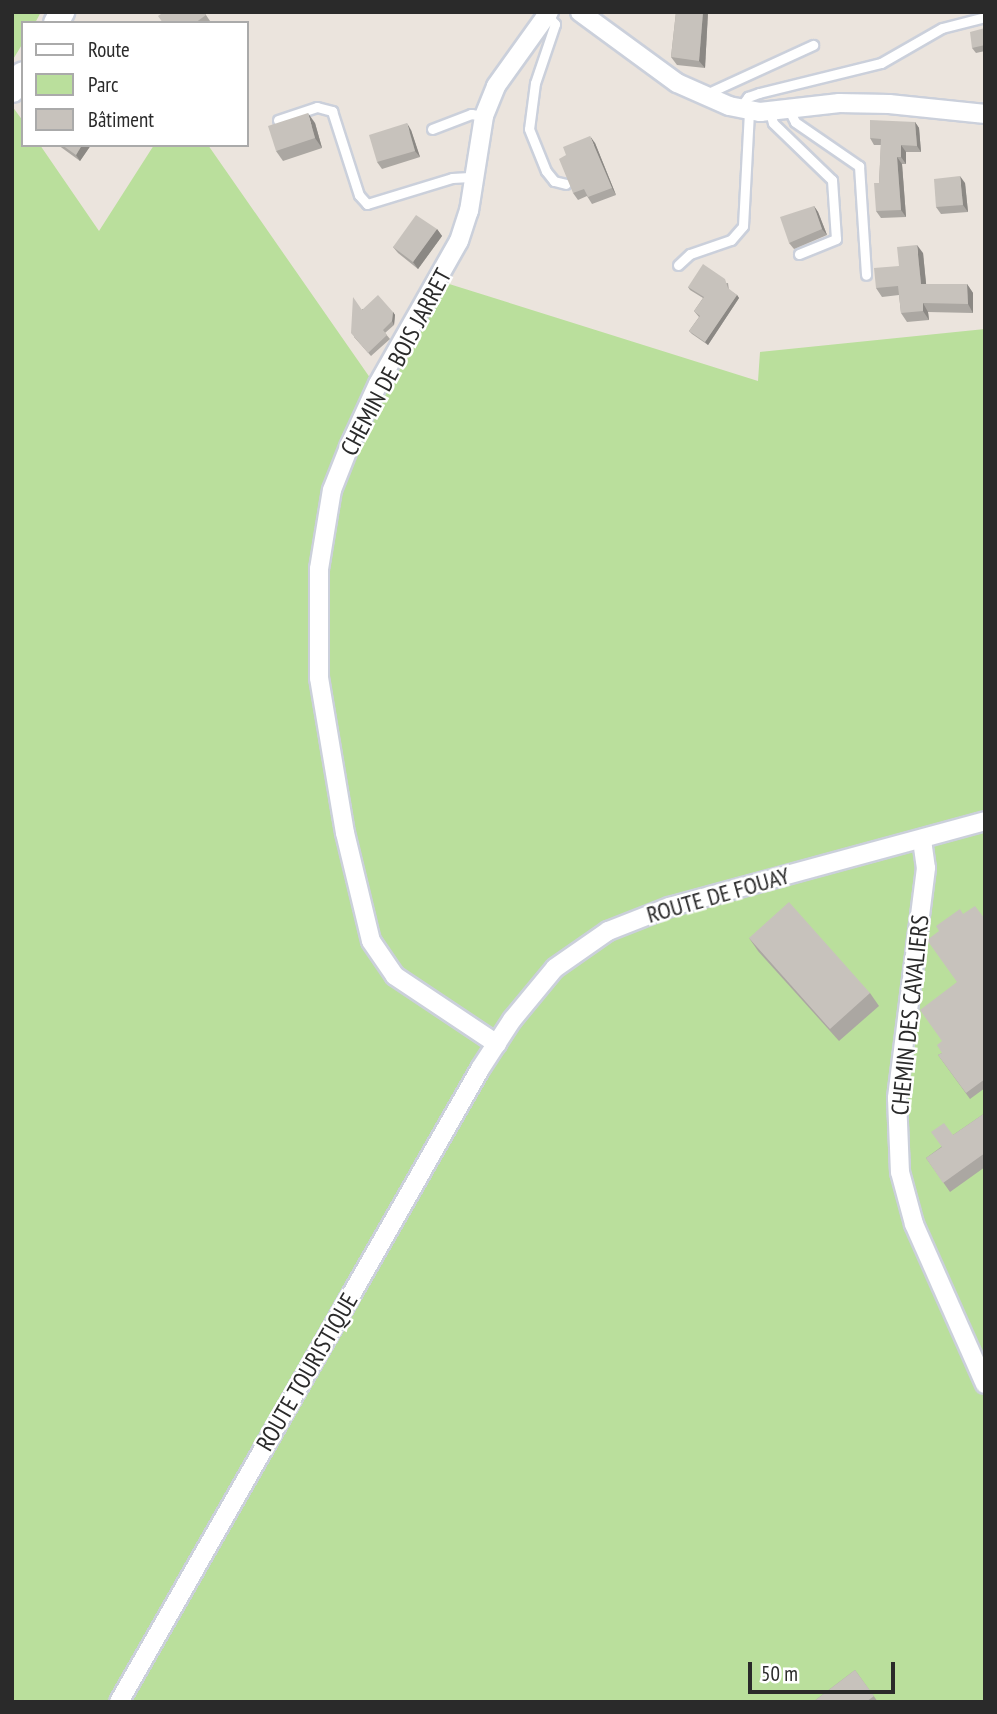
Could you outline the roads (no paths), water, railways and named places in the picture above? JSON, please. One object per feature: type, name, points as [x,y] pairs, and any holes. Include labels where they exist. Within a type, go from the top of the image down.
[{"type":"street","points":[[580,12],[701,96],[744,109],[770,112],[839,103],[889,104],[985,114]]},
{"type":"street","name":"CHEMIN DE BOIS JARRET","points":[[497,1044],[395,976],[372,942],[345,834],[319,678],[320,569],[331,490],[378,384],[459,241],[474,177],[484,116],[496,86],[548,13]]},
{"type":"street","name":"ROUTE DE FOUAY","points":[[497,1044],[555,968],[608,931],[741,886],[922,840],[985,821]]},
{"type":"street","name":"CHEMIN DES CAVALIERS","points":[[922,840],[926,867],[897,1098],[900,1172],[914,1224],[985,1384]]},
{"type":"street","name":"ROUTE TOURISTIQUE","points":[[119,1702],[497,1044]]},
{"type":"lane","points":[[548,13],[555,24],[535,83],[529,129],[546,171],[554,181],[566,184]]},
{"type":"lane","points":[[678,265],[690,254],[731,240],[743,226],[744,109],[748,97],[881,63],[942,28],[985,17]]},
{"type":"lane","points":[[701,96],[813,45]]},
{"type":"lane","points":[[278,120],[317,107],[332,111],[359,195],[367,204],[452,178],[474,177]]},
{"type":"lane","points":[[789,110],[795,122],[859,166],[866,275]]},
{"type":"lane","points":[[770,112],[778,129],[832,180],[836,239],[799,254]]},
{"type":"lane","points":[[432,129],[471,114],[484,116]]}]
